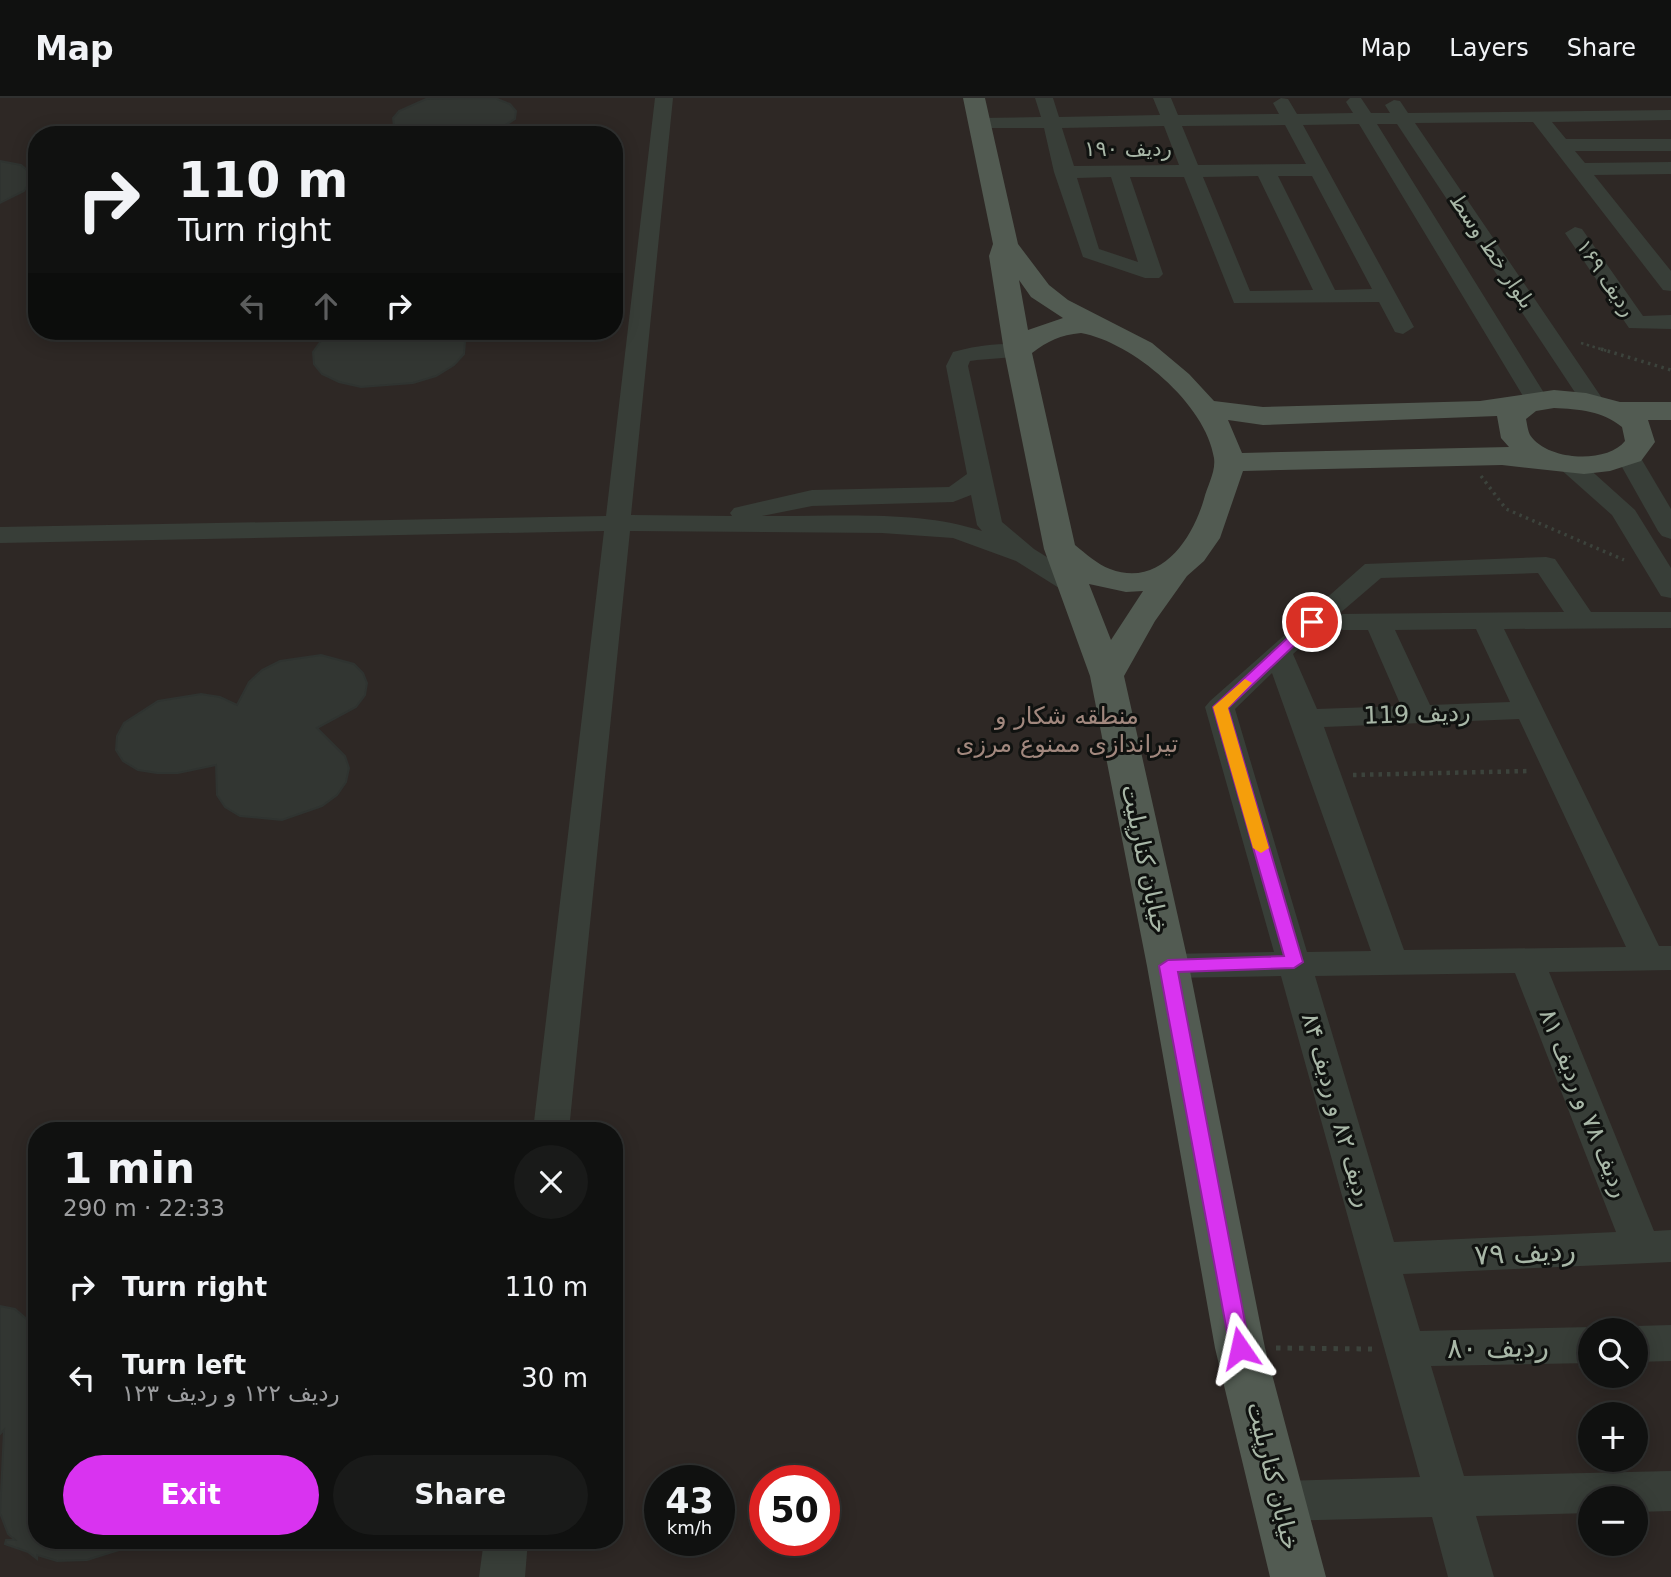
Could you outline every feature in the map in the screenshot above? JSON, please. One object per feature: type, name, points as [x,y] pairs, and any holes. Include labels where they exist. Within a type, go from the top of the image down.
[{"type":"main road","points":[[974,98],[1006,244],[1040,291],[1059,306],[1132,340],[1160,360],[1206,409],[1222,437],[1230,462],[1214,520],[1198,550],[1173,573],[1139,620],[1107,676]]},
{"type":"main road","points":[[1006,244],[1003,256],[1017,351],[1060,549],[1102,578],[1125,583],[1173,573]]},
{"type":"main road","points":[[1017,351],[1031,337],[1042,332],[1073,326],[1102,327]]},
{"type":"main road","points":[[1206,409],[1263,416],[1480,410],[1574,400],[1604,407],[1671,411]]},
{"type":"main road","points":[[1532,403],[1511,417],[1510,426],[1515,435],[1538,453],[1561,461]]},
{"type":"main road","points":[[1230,462],[1466,456],[1613,465],[1645,455],[1647,442],[1643,431],[1604,407]]},
{"type":"main road","name":"خیابان کنارپلیت","points":[[1060,549],[1107,676],[1168,966],[1240,1348],[1281,1501],[1298,1577]]},
{"type":"street","points":[[552,1122],[664,98]]},
{"type":"street","points":[[1044,98],[1090,253],[1152,274],[1119,172]]},
{"type":"street","points":[[1162,98],[1242,298],[1387,295]]},
{"type":"street","points":[[1279,98],[1293,119],[1403,327]]},
{"type":"street","name":"بلوار خط وسط","points":[[1352,98],[1532,403]]},
{"type":"street","name":"بلوار خط وسط","points":[[1390,98],[1548,335],[1604,407]]},
{"type":"street","points":[[1475,98],[1490,117]]},
{"type":"street","points":[[980,123],[1490,117],[1542,110],[1671,115]]},
{"type":"street","points":[[1542,110],[1561,145],[1671,285]]},
{"type":"street","points":[[1561,145],[1671,145]]},
{"type":"street","points":[[1579,169],[1663,168],[1671,186]]},
{"type":"street","points":[[1265,170],[1327,296]]},
{"type":"street","name":"ردیف ۱۹۰","points":[[1064,172],[1320,170]]},
{"type":"street","name":"ردیف ۱۶۹","points":[[1575,233],[1637,323],[1671,322]]},
{"type":"street","points":[[1017,351],[976,353],[961,357],[957,366],[990,524],[1025,555],[1076,587]]},
{"type":"street","points":[[1645,455],[1671,531]]},
{"type":"street","points":[[1561,461],[1622,510],[1667,583]]},
{"type":"street","points":[[701,523],[800,499],[953,494],[968,487],[979,476]]},
{"type":"street","points":[[701,523],[820,510],[987,511]]},
{"type":"street","points":[[0,535],[617,523],[933,527],[986,539],[1025,555]]},
{"type":"street","points":[[1391,961],[1306,719],[1278,652],[1374,570],[1546,565],[1583,621]]},
{"type":"street","points":[[1312,622],[1671,620]]},
{"type":"street","points":[[1168,966],[1660,958],[1558,770],[1486,621]]},
{"type":"street","points":[[1378,622],[1419,713]]},
{"type":"street","name":"ردیف ۸۲ و ردیف ۸۴","points":[[1278,652],[1220,707],[1471,1577]]},
{"type":"street","name":"ردیف 119","points":[[1306,719],[1528,710]]},
{"type":"street","name":"ردیف ۷۸ و ردیف ۸۱","points":[[1527,960],[1656,1246]]},
{"type":"street","name":"ردیف ۷۹","points":[[1379,1259],[1656,1246]]},
{"type":"street","points":[[1648,1344],[1671,1343]]},
{"type":"street","name":"ردیف ۸۰","points":[[1405,1349],[1578,1345]]},
{"type":"street","points":[[1281,1501],[1671,1491]]},
{"type":"street","points":[[502,1577],[505,1549]]},
{"type":"path","points":[[1548,335],[1671,370]]},
{"type":"path","points":[[1466,456],[1506,509],[1667,583]]},
{"type":"path","points":[[1324,775],[1558,770]]},
{"type":"path","points":[[1240,1348],[1405,1349]]},
{"type":"green space","name":"منطقه شکار و تیراندازی ممنوع مرزی","points":[[0,98],[1671,98],[1671,1577],[0,1577]]},
{"type":"building","points":[[495,98],[510,104],[516,111],[515,119],[504,126],[394,126],[393,118],[399,111],[426,99]]},
{"type":"building","points":[[0,161],[21,165],[28,171],[28,185],[24,191],[0,203]]},
{"type":"building","points":[[321,341],[465,342],[464,354],[454,365],[436,376],[413,383],[361,387],[339,382],[322,374],[314,364],[313,352]]},
{"type":"building","points":[[321,655],[354,664],[363,673],[367,683],[365,695],[356,707],[317,728],[345,756],[349,768],[346,782],[337,795],[322,806],[282,820],[240,816],[225,807],[217,795],[216,765],[178,773],[157,773],[138,770],[123,761],[116,750],[117,736],[124,723],[158,701],[201,694],[220,697],[237,705],[249,682],[262,670],[280,661]]},
{"type":"building","points":[[0,1306],[15,1309],[28,1320],[28,1549],[122,1549],[87,1560],[57,1561],[37,1555],[37,1559],[28,1552],[5,1544],[6,1540],[15,1540],[8,1534],[0,1513],[4,1430],[0,1434]]},
{"type":"slow traffic","points":[[1245,683],[1220,707],[1261,848]]},
{"type":"route","points":[[1240,1348],[1168,966],[1294,962],[1220,707],[1312,622]]}]
